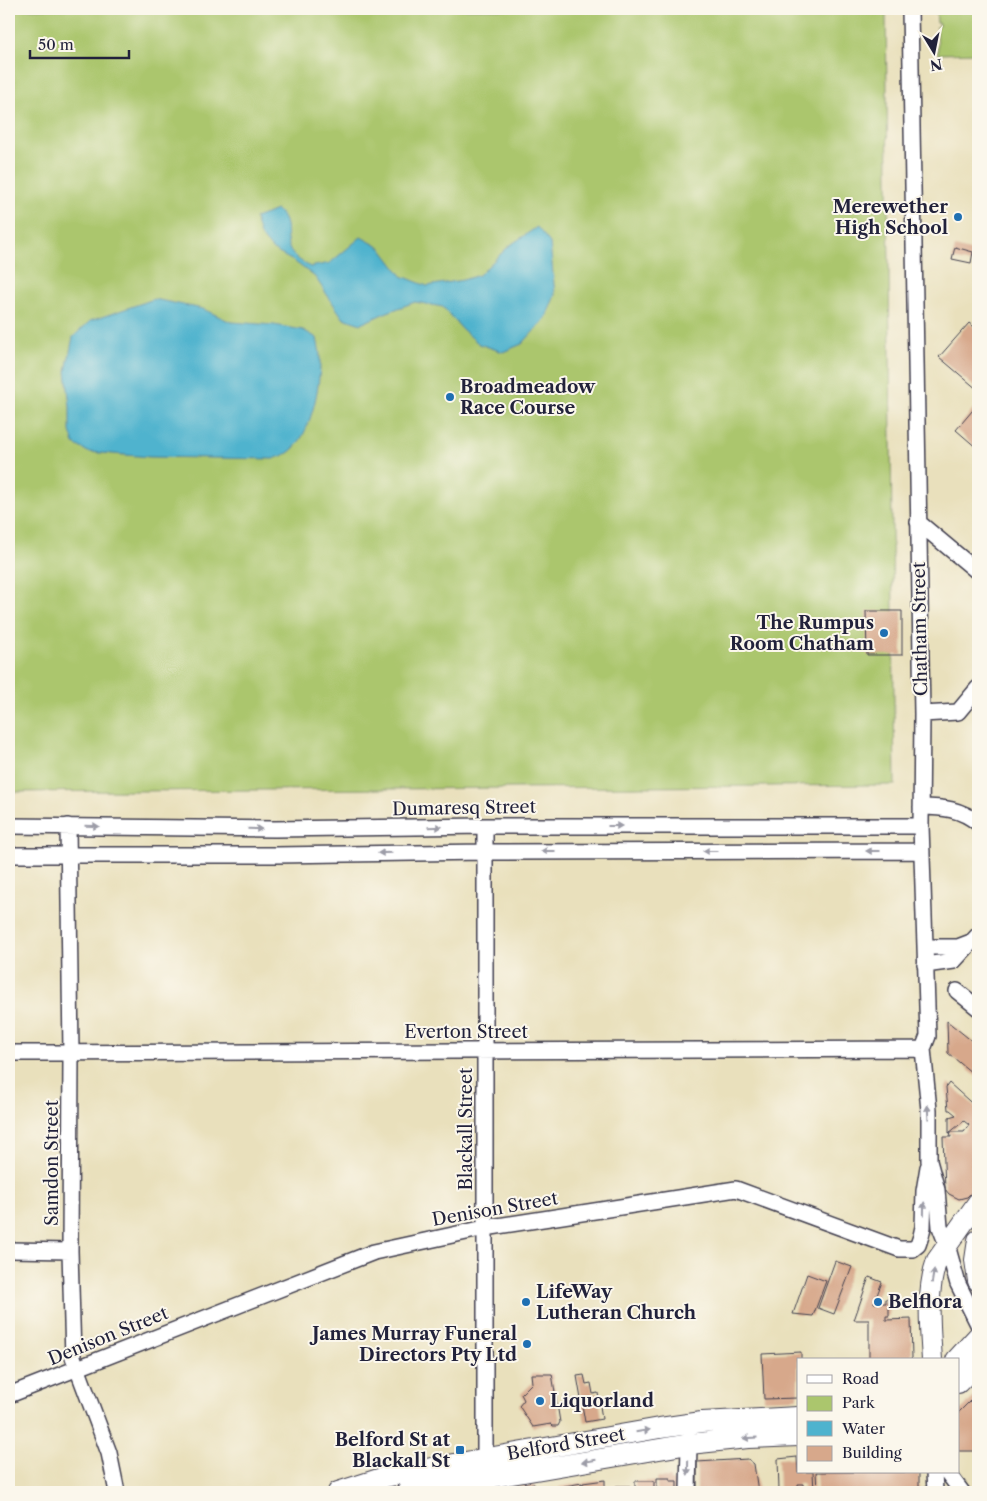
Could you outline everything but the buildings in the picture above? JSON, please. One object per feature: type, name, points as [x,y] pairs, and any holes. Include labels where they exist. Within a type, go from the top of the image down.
[{"type":"main road","points":[[932,1358],[932,1278],[937,1260],[978,1202]]},
{"type":"main road","points":[[978,1244],[976,1267],[978,1280]]},
{"type":"main road","points":[[958,1358],[978,1336]]},
{"type":"main road","points":[[960,1381],[978,1363]]},
{"type":"main road","name":"Belford Street","points":[[338,1492],[386,1477],[660,1428],[702,1422],[797,1417]]},
{"type":"main road","name":"Belford Street","points":[[406,1492],[485,1486],[689,1444],[748,1438],[797,1436]]},
{"type":"street","name":"Chatham Street","points":[[910,9],[922,714],[921,826],[928,1036],[923,1049],[929,1110],[929,1161],[937,1190],[940,1227],[948,1245],[958,1284],[978,1324]]},
{"type":"street","points":[[918,522],[978,572]]},
{"type":"street","points":[[922,714],[958,712],[978,688]]},
{"type":"street","points":[[921,806],[956,810],[978,823]]},
{"type":"street","name":"Dumaresq Street","points":[[9,826],[275,829],[485,826],[921,826]]},
{"type":"street","name":"Samdon Street","points":[[68,826],[71,1052],[70,1251],[73,1357],[109,1453],[117,1492]]},
{"type":"street","name":"Blackall Street","points":[[485,826],[485,1486]]},
{"type":"street","points":[[654,826],[654,851]]},
{"type":"street","points":[[275,829],[276,855]]},
{"type":"street","points":[[9,856],[922,851]]},
{"type":"street","points":[[925,947],[958,947],[976,938]]},
{"type":"street","points":[[925,964],[954,961],[976,938]]},
{"type":"street","points":[[957,991],[978,1008]]},
{"type":"street","name":"Everton Street","points":[[9,1052],[923,1049]]},
{"type":"street","name":"Denison Street","points":[[9,1396],[374,1252],[485,1228],[736,1190],[899,1249],[913,1249],[918,1245],[921,1236],[924,1191],[929,1161]]},
{"type":"street","points":[[9,1250],[70,1251]]},
{"type":"street","points":[[688,1492],[689,1444]]},
{"type":"street","points":[[934,1474],[935,1492]]},
{"type":"street","points":[[948,1474],[962,1492]]},
{"type":"green space","name":"Broadmeadow Race Course","points":[[9,9],[886,9],[895,785],[9,792]]},
{"type":"green space","points":[[936,9],[978,9],[978,53],[938,54],[937,26],[939,26],[939,23],[937,23]]},
{"type":"water","points":[[277,210],[282,215],[286,224],[287,242],[290,251],[310,267],[330,263],[361,237],[381,248],[402,276],[427,286],[463,280],[479,275],[509,246],[537,227],[550,243],[555,295],[546,318],[522,344],[503,352],[479,344],[462,329],[443,307],[415,302],[361,324],[343,318],[315,277],[295,262],[273,250],[260,235],[255,218]]},
{"type":"water","points":[[154,299],[203,309],[231,322],[274,325],[303,330],[317,338],[320,355],[319,381],[313,409],[303,435],[296,446],[288,453],[273,459],[150,457],[88,452],[74,444],[70,431],[70,407],[66,371],[73,337],[90,321]]},
{"type":"place","name":"Merewether High School","points":[[958,217]]},
{"type":"place","name":"Broadmeadow Race Course","points":[[450,397]]},
{"type":"place","name":"The Rumpus Room Chatham","points":[[884,633]]},
{"type":"place","name":"LifeWay Lutheran Church","points":[[526,1302]]},
{"type":"place","name":"Belflora","points":[[878,1302]]},
{"type":"place","name":"James Murray Funeral Directors Pty Ltd","points":[[527,1344]]},
{"type":"place","name":"Liquorland","points":[[540,1401]]},
{"type":"place","name":"Belford St at Blackall St","points":[[460,1450]]}]
